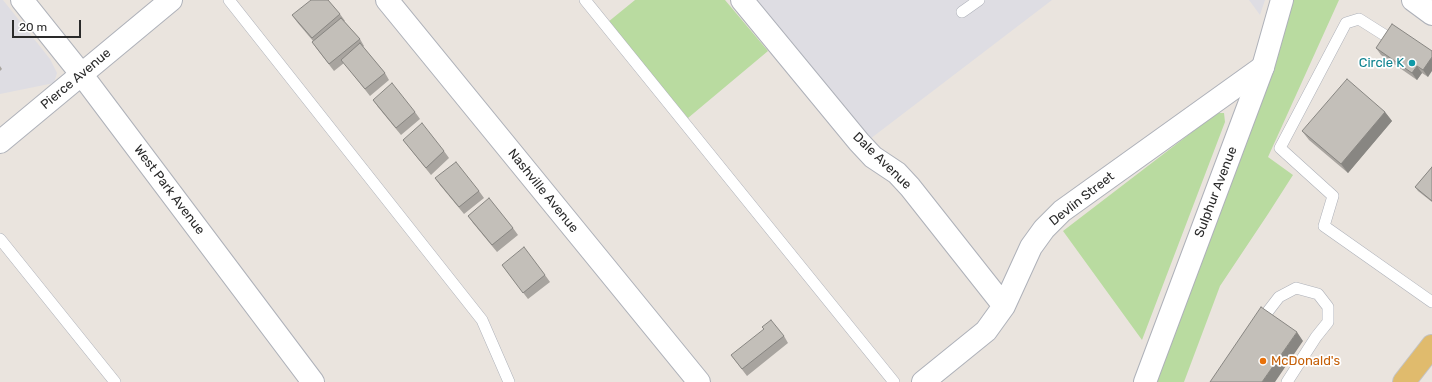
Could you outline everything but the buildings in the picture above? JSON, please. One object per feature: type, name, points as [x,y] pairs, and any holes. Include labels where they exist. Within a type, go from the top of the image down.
[{"type":"main road","points":[[1404,382],[1432,346]]},
{"type":"street","name":"West Park Avenue","points":[[22,0],[82,75],[313,382]]},
{"type":"street","name":"Pierce Avenue","points":[[0,142],[171,0]]},
{"type":"street","name":"Nashville Avenue","points":[[387,0],[699,382]]},
{"type":"street","name":"Dale Avenue","points":[[742,0],[859,142],[874,157],[897,174],[910,187],[1004,306]]},
{"type":"street","name":"Sulphur Avenue","points":[[1145,382],[1263,67],[1282,0]]},
{"type":"street","points":[[1413,0],[1432,14]]},
{"type":"street","name":"Devlin Street","points":[[923,382],[986,331],[1004,306],[1031,247],[1044,229],[1062,211],[1263,67]]},
{"type":"lane","points":[[230,0],[482,320],[509,382]]},
{"type":"lane","points":[[585,0],[894,382]]},
{"type":"lane","points":[[962,12],[979,0]]},
{"type":"lane","points":[[1403,48],[1359,19],[1346,23],[1280,148],[1333,196],[1324,226],[1432,302]]},
{"type":"lane","points":[[0,239],[115,382]]},
{"type":"lane","points":[[1252,334],[1279,297],[1296,288],[1318,294],[1328,307],[1328,322],[1316,336],[1287,382]]},
{"type":"shaded area","points":[[0,0],[3,0],[50,59],[57,73],[54,83],[0,94]]},
{"type":"shaded area","points":[[756,0],[1052,0],[870,139]]},
{"type":"shaded area","points":[[1249,0],[1265,0],[1260,15]]},
{"type":"green space","points":[[635,0],[725,0],[768,51],[688,118],[608,22]]},
{"type":"green space","points":[[1291,0],[1339,0],[1268,157],[1293,175],[1220,286],[1184,382],[1154,382]]},
{"type":"green space","points":[[1217,113],[1224,113],[1225,122],[1142,340],[1063,231]]},
{"type":"place","name":"Circle K","points":[[1412,63]]},
{"type":"place","name":"McDonald's","points":[[1263,361]]}]
